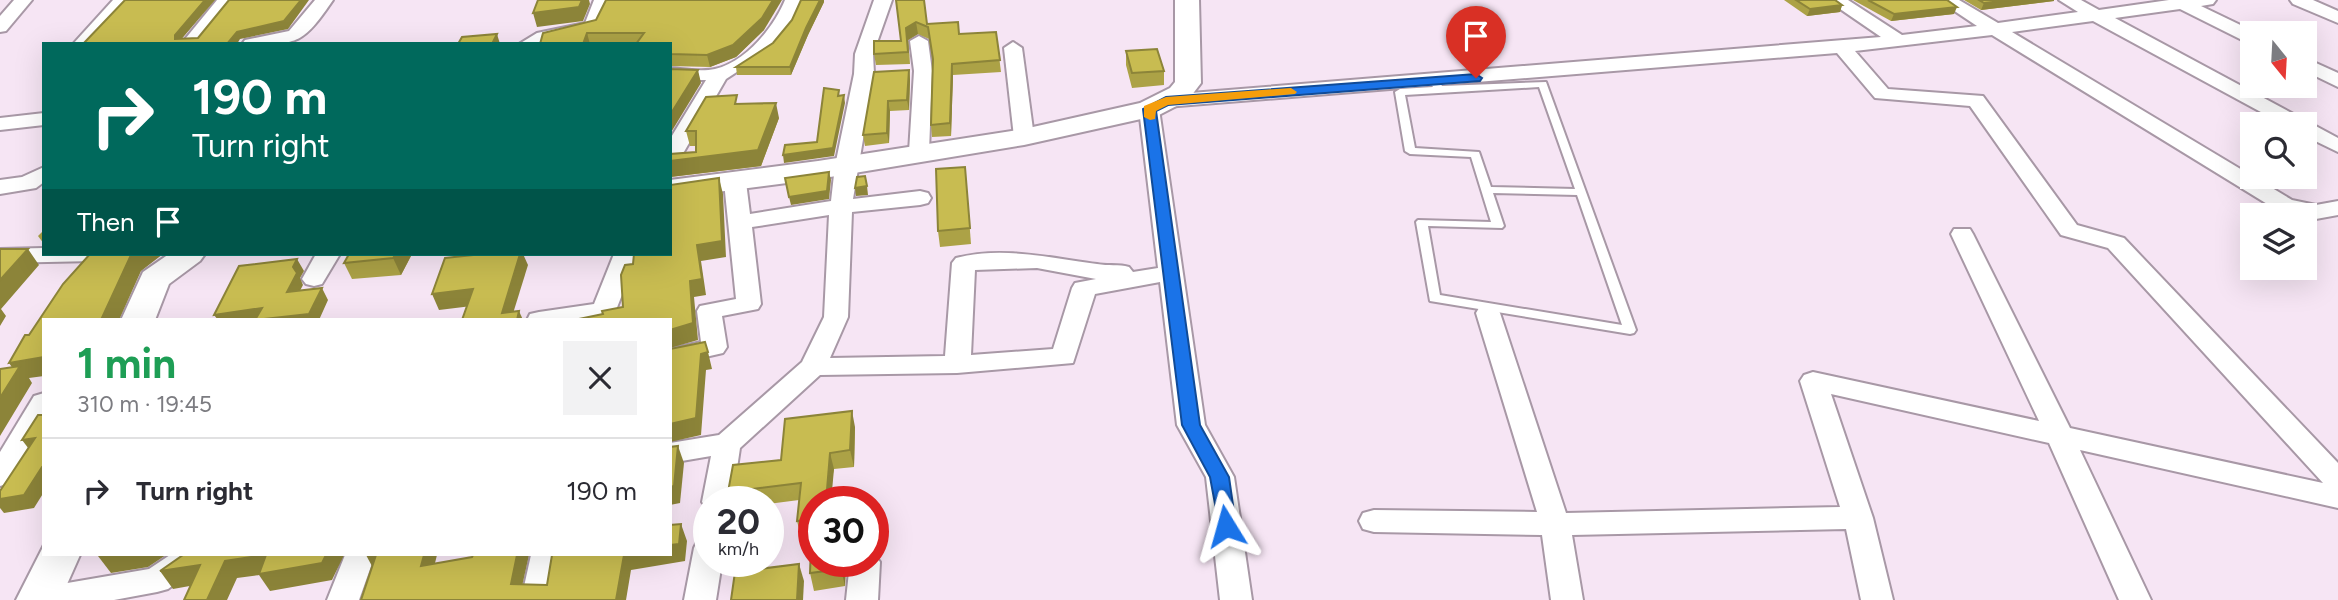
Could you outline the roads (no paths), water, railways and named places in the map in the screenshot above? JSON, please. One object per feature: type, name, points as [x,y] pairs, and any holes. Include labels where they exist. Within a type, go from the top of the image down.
[{"type":"main road","points":[[672,189],[846,166],[1024,137],[1157,105],[1178,94],[1188,83],[1187,0]]},
{"type":"main road","points":[[139,318],[155,279],[186,256]]},
{"type":"main road","points":[[38,600],[59,556]]},
{"type":"street","points":[[0,27],[23,0]]},
{"type":"street","points":[[84,42],[123,0]]},
{"type":"street","points":[[192,42],[226,0]]},
{"type":"street","points":[[270,42],[299,36],[324,0]]},
{"type":"street","points":[[531,42],[539,37],[581,31],[593,26],[603,0]]},
{"type":"street","points":[[672,74],[719,75],[751,59],[785,25],[794,0]]},
{"type":"street","points":[[672,453],[727,444],[813,367],[836,317],[841,208],[846,166],[864,74],[864,54],[883,0]]},
{"type":"street","points":[[1836,0],[1898,40]]},
{"type":"street","points":[[1947,0],[2273,203]]},
{"type":"street","points":[[2068,0],[2276,112]]},
{"type":"street","points":[[1236,600],[1220,477],[1191,425],[1171,273],[1157,105],[1436,85],[1842,47],[2207,0]]},
{"type":"street","points":[[2299,0],[2338,18]]},
{"type":"street","points":[[2179,2],[2240,32]]},
{"type":"street","points":[[1973,32],[2271,203]]},
{"type":"street","points":[[919,41],[923,71],[919,152]]},
{"type":"street","points":[[1842,47],[1882,93],[1976,100],[2069,230],[2116,243],[2338,481]]},
{"type":"street","points":[[1013,48],[1024,137]]},
{"type":"street","points":[[2317,70],[2338,81]]},
{"type":"street","points":[[864,74],[923,71]]},
{"type":"street","points":[[672,154],[719,75]]},
{"type":"street","points":[[0,124],[42,119]]},
{"type":"street","points":[[2317,135],[2338,146]]},
{"type":"street","points":[[0,187],[36,178]]},
{"type":"street","points":[[0,201],[36,178]]},
{"type":"street","points":[[672,357],[714,347],[709,311],[749,304],[735,182]]},
{"type":"street","points":[[739,223],[767,216],[920,198]]},
{"type":"street","points":[[2317,212],[2338,208]]},
{"type":"street","points":[[2317,218],[2338,221]]},
{"type":"street","points":[[1962,234],[2059,434],[2135,600]]},
{"type":"street","points":[[0,256],[42,255]]},
{"type":"street","points":[[314,279],[327,256]]},
{"type":"street","points":[[565,318],[604,315],[625,256]]},
{"type":"street","points":[[957,364],[964,263],[1037,261],[1100,272],[1171,273]]},
{"type":"street","points":[[813,367],[957,364],[1064,357],[1084,288],[1171,273]]},
{"type":"street","points":[[1488,313],[1555,524],[1567,600]]},
{"type":"street","points":[[1877,600],[1858,518],[1813,380],[2338,496]]},
{"type":"street","points":[[0,476],[42,405]]},
{"type":"street","points":[[720,486],[727,444]]},
{"type":"street","points":[[1374,521],[1555,524],[1858,518]]},
{"type":"street","points":[[44,600],[157,580],[187,559],[212,556]]},
{"type":"street","points":[[343,600],[360,556]]},
{"type":"street","points":[[537,600],[546,556]]},
{"type":"street","points":[[699,600],[703,577]]},
{"type":"street","points":[[862,600],[864,577]]},
{"type":"lane","points":[[1543,84],[1630,330],[1434,298],[1422,222],[1498,226],[1487,190],[1475,154],[1410,151],[1400,92],[1436,85],[1543,84]]},
{"type":"lane","points":[[1487,190],[1582,192]]}]
